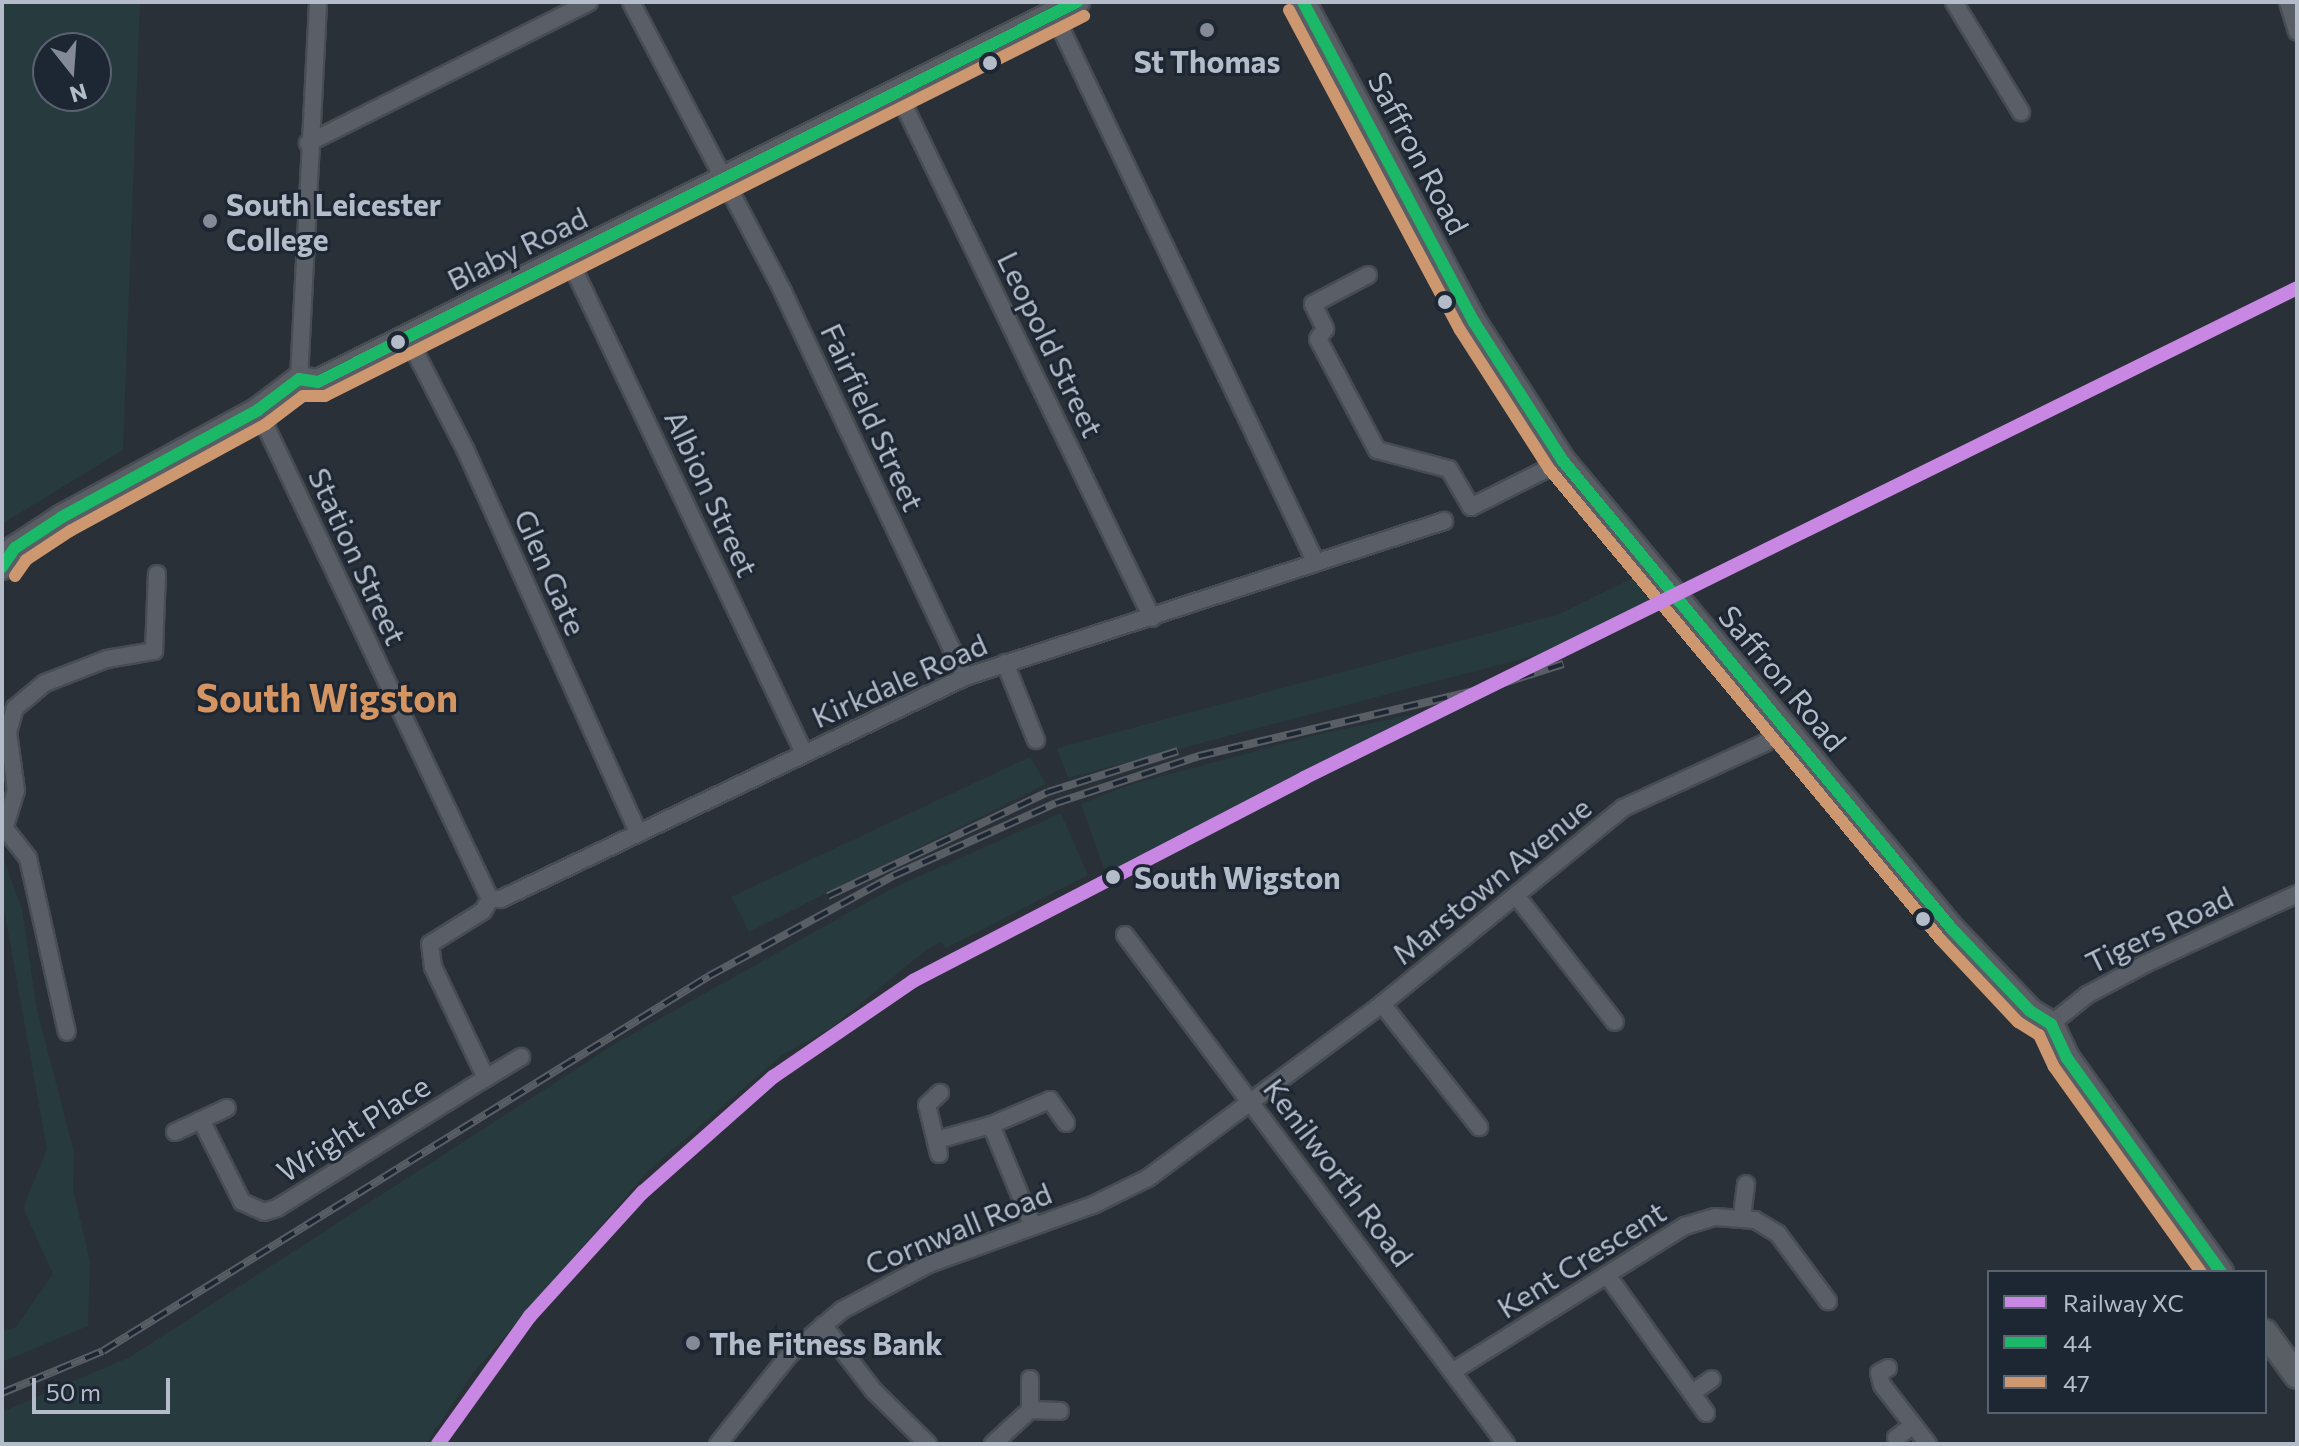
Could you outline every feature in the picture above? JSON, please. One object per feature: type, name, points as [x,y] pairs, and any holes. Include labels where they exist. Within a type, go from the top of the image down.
[{"type":"main road","name":"Blaby Road","points":[[2,567],[15,548],[62,517],[258,410],[299,379],[318,382],[568,257],[727,182],[1077,2]]},
{"type":"main road","name":"Saffron Road","points":[[1303,2],[1474,322],[1563,461],[1709,641],[1952,929],[2030,1011],[2051,1024],[2067,1058],[2220,1270]]},
{"type":"main road","points":[[2267,1334],[2296,1370]]},
{"type":"street","points":[[299,379],[308,143],[318,2]]},
{"type":"street","points":[[308,143],[589,2]]},
{"type":"street","name":"Fairfield Street","points":[[631,2],[727,182],[965,677]]},
{"type":"street","points":[[1954,2],[2021,112]]},
{"type":"street","points":[[2288,2],[2297,32]]},
{"type":"street","points":[[1054,14],[1316,563]]},
{"type":"street","name":"Leopold Street","points":[[899,95],[1152,618]]},
{"type":"street","name":"Albion Street","points":[[568,257],[804,753]]},
{"type":"street","points":[[1368,275],[1313,304],[1325,329],[1318,339],[1377,450],[1449,469],[1471,507],[1563,461]]},
{"type":"street","name":"Glen Gate","points":[[408,338],[463,444],[638,832]]},
{"type":"street","name":"Station Street","points":[[258,410],[490,899]]},
{"type":"street","name":"Kirkdale Road","points":[[486,1078],[433,967],[430,944],[437,935],[483,911],[490,899],[501,899],[965,677],[1444,521]]},
{"type":"street","points":[[67,1032],[28,858],[3,826],[16,791],[8,732],[15,708],[45,683],[107,659],[154,651],[157,574]]},
{"type":"street","points":[[1005,663],[1036,740]]},
{"type":"street","name":"Marstown Avenue","points":[[1253,1104],[1518,898],[1623,808],[1765,743],[1783,729]]},
{"type":"street","name":"Tigers Road","points":[[2051,1024],[2087,995],[2145,964],[2297,894]]},
{"type":"street","points":[[1518,898],[1615,1022]]},
{"type":"street","name":"Kenilworth Road","points":[[1125,935],[1455,1370],[1506,1444]]},
{"type":"street","points":[[1382,1004],[1479,1127]]},
{"type":"street","name":"Wright Place","points":[[201,1120],[236,1193],[264,1212],[521,1057]]},
{"type":"street","points":[[940,1093],[927,1105],[938,1147],[1050,1100],[1066,1123]]},
{"type":"street","name":"Cornwall Road","points":[[718,1444],[789,1355],[823,1325],[905,1275],[1125,1191],[1253,1104]]},
{"type":"street","points":[[175,1132],[227,1108]]},
{"type":"street","points":[[991,1125],[1032,1224]]},
{"type":"street","points":[[1742,1217],[1746,1184]]},
{"type":"street","name":"Kent Crescent","points":[[1455,1370],[1700,1220],[1742,1217],[1778,1234],[1828,1301]]},
{"type":"street","points":[[1607,1275],[1706,1413]]},
{"type":"street","points":[[823,1325],[873,1390],[928,1444]]},
{"type":"street","points":[[1888,1368],[1878,1378],[1928,1444]]},
{"type":"street","points":[[1030,1379],[1030,1410]]},
{"type":"street","points":[[1692,1393],[1712,1379]]},
{"type":"street","points":[[993,1444],[1030,1410],[1060,1411]]},
{"type":"street","points":[[1896,1438],[1913,1425]]},
{"type":"green space","points":[[2,2],[140,2],[123,450],[2,524]]},
{"type":"green space","points":[[1633,578],[1651,603],[1548,652],[1068,778],[1057,748],[1557,615]]},
{"type":"green space","points":[[1429,711],[1106,874],[1081,804],[1129,785],[1320,734]]},
{"type":"green space","points":[[1030,757],[1046,784],[749,932],[731,897]]},
{"type":"green space","points":[[1061,813],[1088,875],[946,948],[941,942],[926,950],[831,1028],[782,1055],[648,1171],[473,1373],[426,1444],[2,1444],[2,1412],[130,1357],[618,1042],[891,889]]},
{"type":"green space","points":[[2,855],[22,909],[37,1010],[74,1152],[73,1190],[90,1261],[88,1326],[2,1362],[2,1332],[16,1327],[53,1274],[23,1208],[47,1149],[2,898]]},
{"type":"railway","points":[[2,1393],[103,1351],[709,976],[895,875],[1056,803],[1199,756],[1491,687],[1563,664]]},
{"type":"railway","points":[[828,896],[1048,792],[1178,751]]},
{"type":"rail line","name":"XC","points":[[438,1444],[530,1316],[643,1192],[773,1077],[913,981],[1304,778],[2297,288]]},
{"type":"transit line","name":"44","points":[[2,567],[15,548],[62,517],[258,410],[299,379],[318,382],[1077,2]]},
{"type":"transit line","name":"44","points":[[1303,2],[1474,322],[1563,461],[1952,929],[2030,1011],[2051,1024],[2067,1058],[2220,1270]]},
{"type":"transit line","name":"47","points":[[1289,10],[1460,330],[1550,470],[1940,939],[2018,1022],[2039,1035],[2054,1067],[2200,1270]]},
{"type":"transit line","name":"47","points":[[15,576],[26,560],[70,531],[266,424],[303,396],[325,396],[1084,16]]},
{"type":"place","name":"St Thomas","points":[[1207,30]]},
{"type":"place","name":"South Leicester College","points":[[210,221]]},
{"type":"place","name":"South Wigston","points":[[1113,877]]},
{"type":"place","name":"The Fitness Bank","points":[[693,1343]]},
{"type":"district","name":"South Wigston","points":[[327,697]]}]
